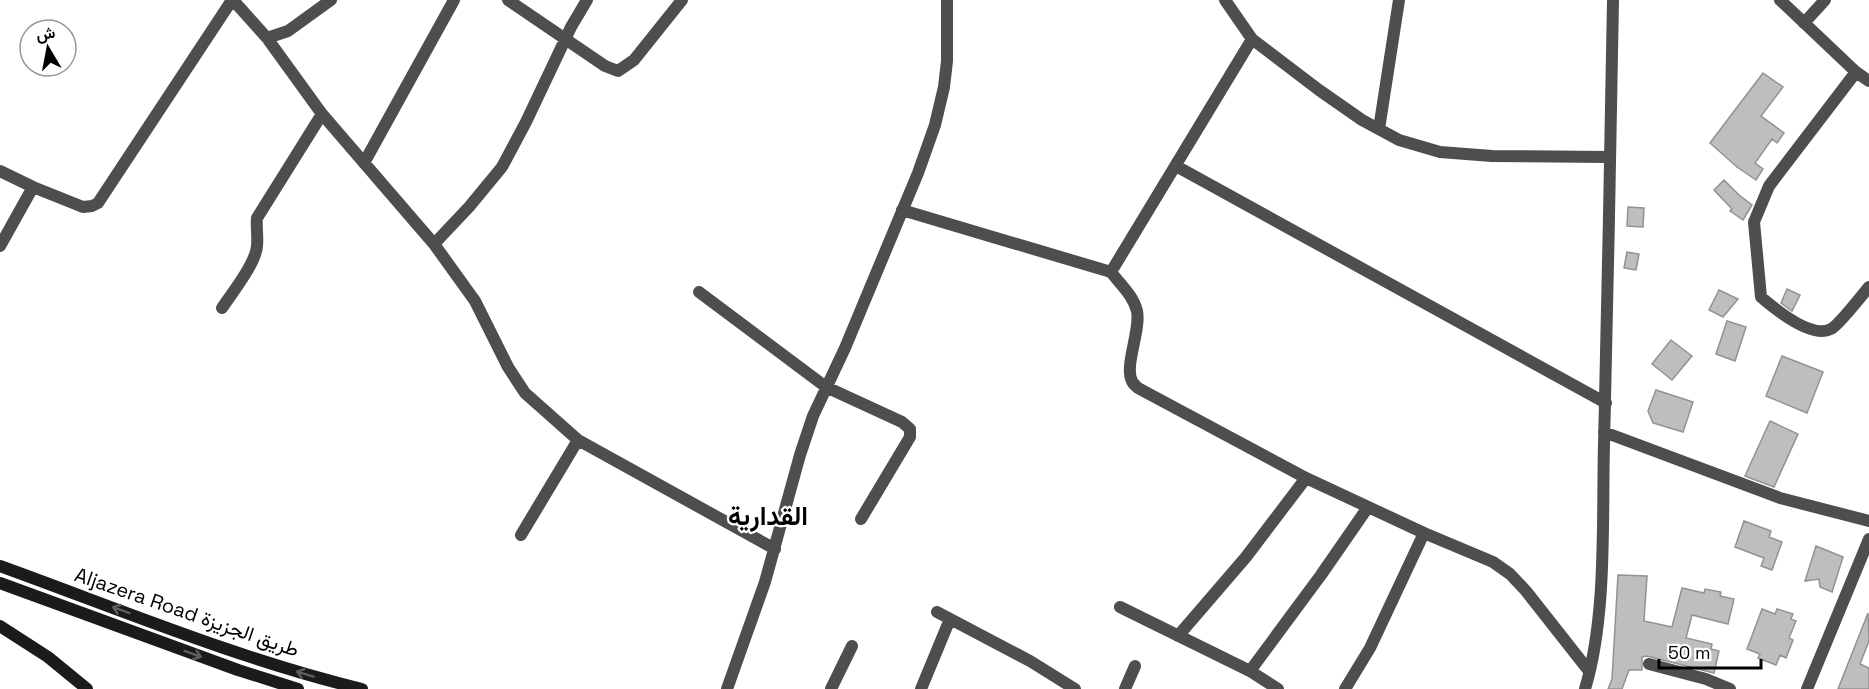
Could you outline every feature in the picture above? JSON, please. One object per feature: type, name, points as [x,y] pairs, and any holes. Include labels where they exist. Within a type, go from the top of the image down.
[{"type":"main road","name":"Aljazera Road طريق الجزيزة","points":[[0,566],[254,658],[362,689]]},
{"type":"main road","name":"Aljazera Road طريق الجزيزة","points":[[0,583],[238,670],[298,689]]},
{"type":"main road","points":[[0,626],[48,657],[87,689]]},
{"type":"street","points":[[0,171],[83,207],[98,203],[232,0],[267,38],[322,114],[434,244],[475,301],[508,367],[525,393],[578,440],[775,549]]},
{"type":"street","points":[[267,38],[288,31],[331,0]]},
{"type":"street","points":[[364,163],[454,0]]},
{"type":"street","points":[[508,0],[605,66],[618,71],[634,60],[682,0]]},
{"type":"street","points":[[434,244],[502,167],[565,39],[587,0]]},
{"type":"street","points":[[727,689],[775,549],[800,455],[826,387],[845,348],[918,173],[934,125],[944,87],[947,61],[948,0]]},
{"type":"street","points":[[1224,0],[1252,39],[1362,120],[1399,140],[1440,152],[1492,156],[1610,157]]},
{"type":"street","points":[[1379,129],[1399,0]]},
{"type":"street","points":[[1585,689],[1595,647],[1600,591],[1606,404],[1612,0]]},
{"type":"street","points":[[1780,0],[1856,72],[1869,81]]},
{"type":"street","points":[[1804,22],[1825,0]]},
{"type":"street","points":[[1111,272],[1252,39]]},
{"type":"street","points":[[1856,72],[1769,186],[1754,222],[1761,297],[1780,313],[1816,332],[1831,329],[1869,287]]},
{"type":"street","points":[[222,308],[253,259],[257,247],[255,231],[257,218],[322,114]]},
{"type":"street","points":[[1176,166],[1606,404]]},
{"type":"street","points":[[0,246],[33,187]]},
{"type":"street","points":[[902,210],[1111,272],[1132,298],[1137,312],[1130,371],[1132,381],[1138,388],[1306,478],[1424,533],[1493,562],[1510,574],[1589,671]]},
{"type":"street","points":[[699,292],[826,387],[910,429],[910,437],[861,519]]},
{"type":"street","points":[[1604,432],[1780,498],[1869,521]]},
{"type":"street","points":[[521,535],[578,440]]},
{"type":"street","points":[[1178,636],[1246,557],[1306,478]]},
{"type":"street","points":[[1250,671],[1368,507]]},
{"type":"street","points":[[1345,689],[1370,648],[1424,533]]},
{"type":"street","points":[[1807,689],[1869,539]]},
{"type":"street","points":[[1120,606],[1250,671],[1278,689]]},
{"type":"street","points":[[937,612],[1076,689]]},
{"type":"street","points":[[921,689],[950,619]]},
{"type":"street","points":[[831,689],[852,646]]},
{"type":"street","points":[[1649,664],[1706,679],[1730,689]]},
{"type":"street","points":[[1125,689],[1135,666]]},
{"type":"building","points":[[1763,73],[1783,87],[1761,116],[1784,133],[1777,143],[1772,139],[1755,163],[1763,169],[1756,180],[1710,143]]},
{"type":"building","points":[[1724,180],[1752,205],[1743,220],[1730,211],[1732,209],[1714,190]]},
{"type":"building","points":[[1628,207],[1644,208],[1643,227],[1627,226]]},
{"type":"building","points":[[1627,252],[1639,254],[1636,270],[1624,268]]},
{"type":"building","points":[[1787,289],[1800,295],[1792,311],[1781,303]]},
{"type":"building","points":[[1719,290],[1738,299],[1723,317],[1709,310]]},
{"type":"building","points":[[1727,321],[1746,327],[1735,361],[1716,354]]},
{"type":"building","points":[[1671,340],[1692,356],[1672,380],[1652,364]]},
{"type":"building","points":[[1782,356],[1823,372],[1807,413],[1766,396]]},
{"type":"building","points":[[1656,390],[1693,402],[1683,432],[1653,423],[1648,411]]},
{"type":"building","points":[[1770,421],[1798,434],[1774,487],[1745,476]]},
{"type":"building","points":[[1744,521],[1771,531],[1769,537],[1782,542],[1772,570],[1761,566],[1764,558],[1735,547]]},
{"type":"building","points":[[1816,546],[1843,557],[1832,592],[1820,587],[1819,579],[1805,581]]},
{"type":"building","points":[[1618,575],[1647,576],[1644,621],[1672,627],[1682,588],[1704,593],[1705,589],[1721,592],[1720,596],[1734,599],[1728,624],[1692,615],[1686,638],[1712,644],[1711,649],[1719,651],[1714,673],[1647,656],[1642,657],[1642,670],[1629,670],[1622,689],[1608,689],[1612,679]]},
{"type":"building","points":[[1762,609],[1775,614],[1777,609],[1793,614],[1791,619],[1796,621],[1789,638],[1793,640],[1786,658],[1780,655],[1776,665],[1758,658],[1760,654],[1747,649]]},
{"type":"building","points":[[1868,613],[1869,641],[1860,664],[1869,668],[1869,689],[1838,689]]},
{"type":"district","name":"القدارية","points":[[768,516]]}]
